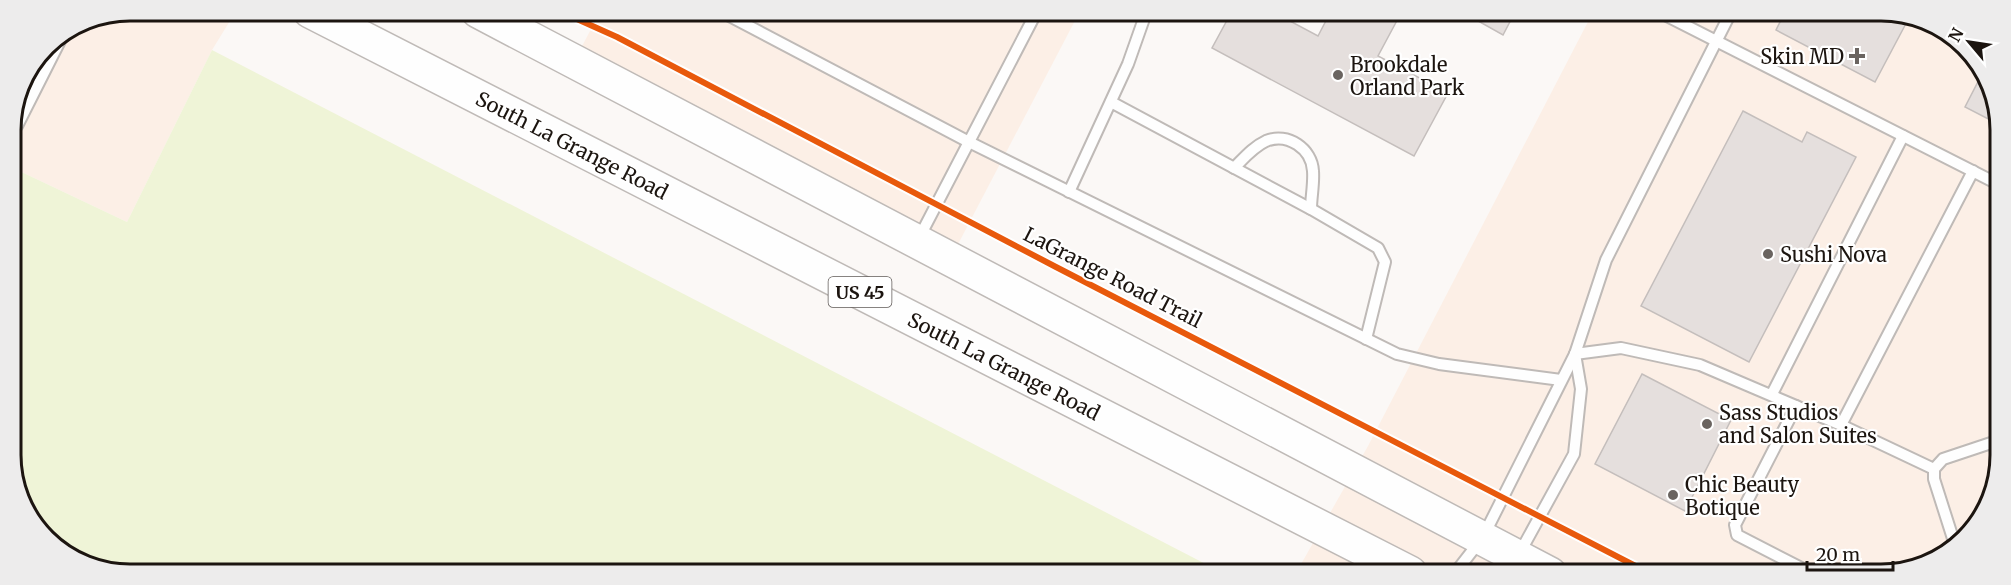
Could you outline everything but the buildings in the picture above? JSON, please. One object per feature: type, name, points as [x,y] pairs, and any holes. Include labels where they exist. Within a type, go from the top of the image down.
[{"type":"highway","name":"South La Grange Road","points":[[330,21],[1392,564]]},
{"type":"highway","points":[[497,21],[1483,537],[1513,564]]},
{"type":"lane","points":[[739,21],[969,142],[1397,354],[1416,360],[1561,380]]},
{"type":"lane","points":[[918,241],[1031,21]]},
{"type":"lane","points":[[1069,192],[1128,64],[1143,21]]},
{"type":"lane","points":[[1677,21],[1990,180]]},
{"type":"lane","points":[[1462,564],[1483,537],[1575,354],[1606,260],[1726,21]]},
{"type":"lane","points":[[22,117],[55,51]]},
{"type":"lane","points":[[1111,102],[1311,209],[1378,248],[1385,262],[1366,339]]},
{"type":"lane","points":[[1772,394],[1903,136]]},
{"type":"lane","points":[[1234,168],[1251,150],[1268,140],[1283,139],[1299,144],[1309,155],[1313,171],[1311,209]]},
{"type":"lane","points":[[1841,425],[1973,171]]},
{"type":"lane","points":[[1575,354],[1621,348],[1700,365],[1772,394],[1934,470]]},
{"type":"lane","points":[[1515,564],[1574,454],[1581,389],[1575,354]]},
{"type":"lane","points":[[1794,564],[1737,535],[1735,525],[1796,406]]},
{"type":"lane","points":[[1953,537],[1934,479],[1934,470],[1943,459],[1990,443]]},
{"type":"shaded area","points":[[130,21],[230,21],[212,50],[127,222],[21,172],[21,122],[32,82],[43,63],[63,43],[82,32],[101,25]]},
{"type":"shaded area","points":[[595,21],[1075,21],[955,250],[580,50]]},
{"type":"shaded area","points":[[1588,21],[1896,22],[1923,29],[1939,38],[1939,72],[1974,72],[1984,95],[1990,122],[1990,455],[1989,470],[1982,497],[1972,516],[1948,542],[1923,556],[1889,564],[1301,564],[1368,446]]},
{"type":"green space","points":[[212,50],[1206,564],[130,564],[115,563],[88,556],[63,542],[43,522],[29,497],[23,477],[21,455],[21,172],[127,222]]},
{"type":"cycle path","name":"LaGrange Road Trail","points":[[581,21],[617,37],[1632,564]]},
{"type":"place","name":"Skin MD","points":[[1857,56]]},
{"type":"place","name":"Brookdale Orland Park","points":[[1338,75]]},
{"type":"place","name":"Sushi Nova","points":[[1768,254]]},
{"type":"place","name":"Sass Studios and Salon Suites","points":[[1707,424]]},
{"type":"place","name":"Chic Beauty Botique","points":[[1673,495]]}]
